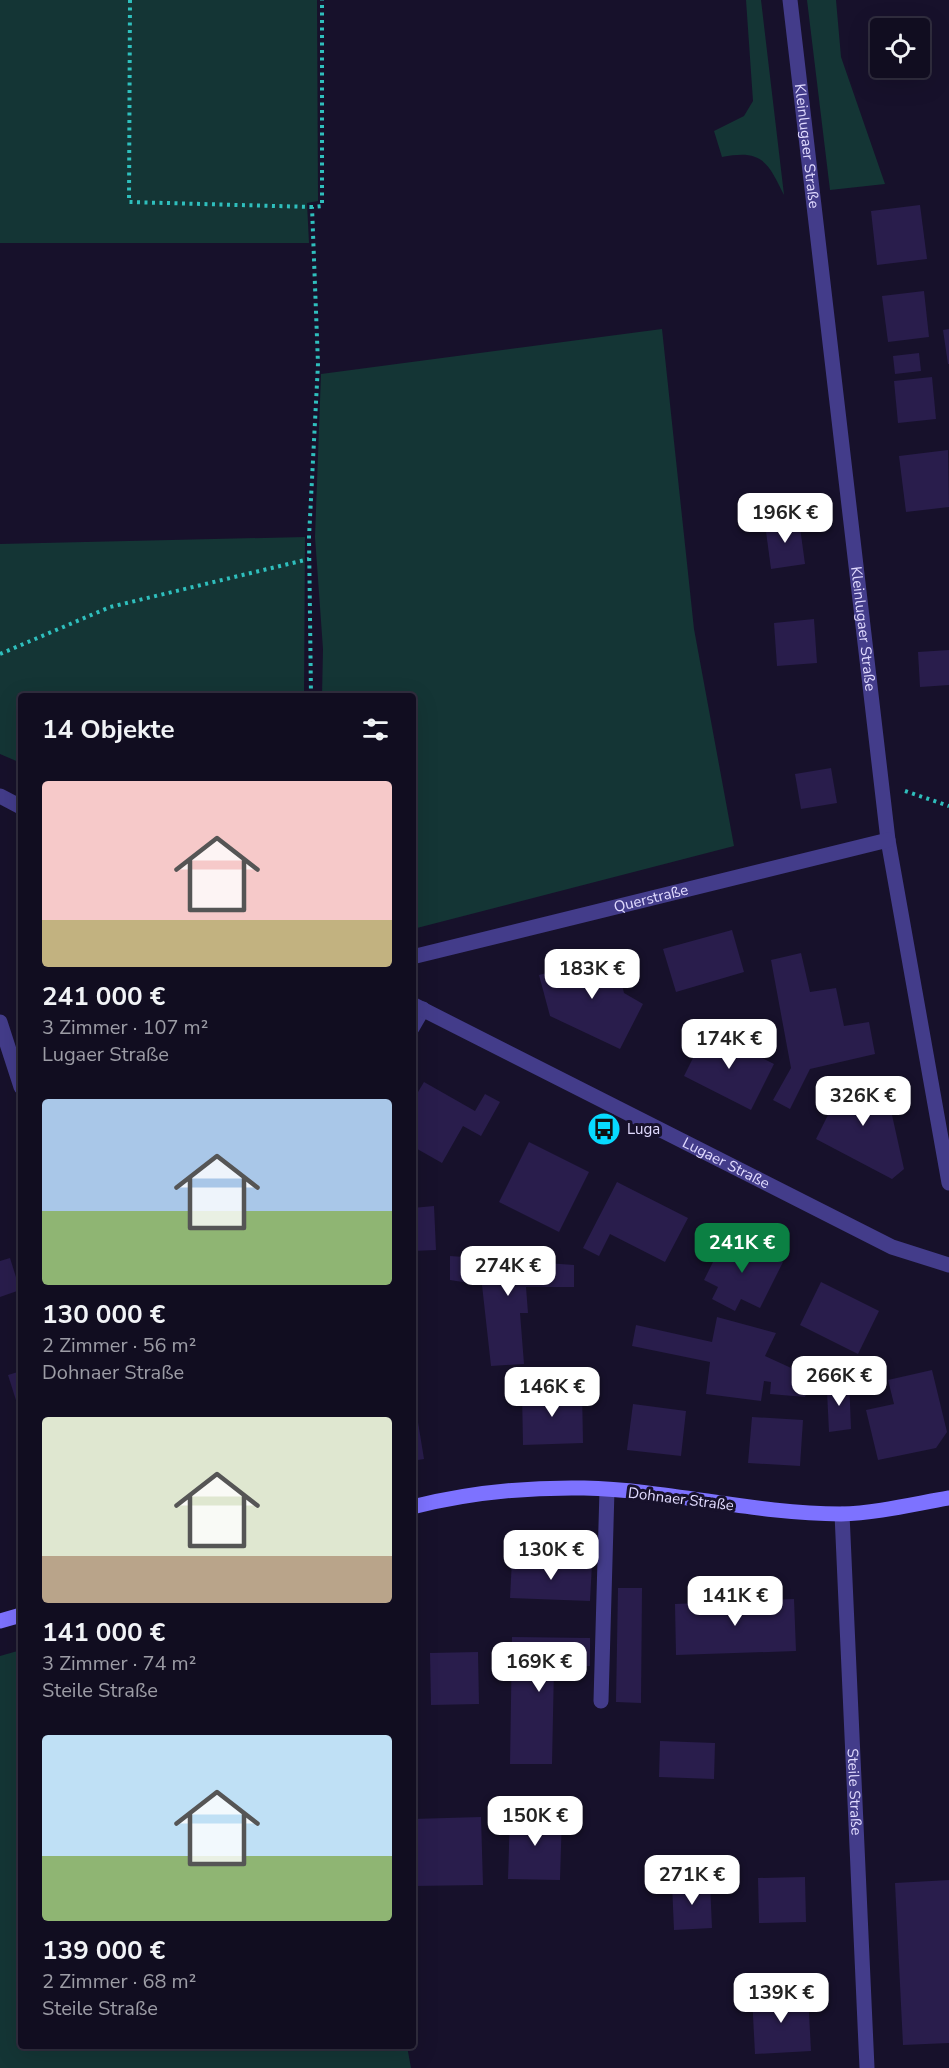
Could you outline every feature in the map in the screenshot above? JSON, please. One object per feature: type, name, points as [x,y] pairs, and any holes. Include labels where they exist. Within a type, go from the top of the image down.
[{"type":"main road","name":"Dohnaer Straße","points":[[416,1506],[450,1497],[520,1489],[607,1490],[764,1509],[842,1514],[891,1509],[949,1498]]},
{"type":"main road","points":[[0,1621],[18,1616]]},
{"type":"street","name":"Kleinlugaer Straße","points":[[790,0],[888,840],[949,1183]]},
{"type":"street","points":[[0,796],[18,805]]},
{"type":"street","name":"Querstraße","points":[[416,956],[888,840]]},
{"type":"street","name":"Lugaer Straße","points":[[418,1006],[892,1247],[949,1265]]},
{"type":"street","points":[[0,1022],[18,1078]]},
{"type":"street","points":[[601,1701],[607,1490]]},
{"type":"street","name":"Steile Straße","points":[[842,1514],[867,2068]]},
{"type":"path","points":[[130,0],[129,202],[312,207],[322,206],[322,0]]},
{"type":"path","points":[[311,693],[309,559],[318,364],[312,207]]},
{"type":"path","points":[[0,654],[110,607],[309,559]]},
{"type":"path","points":[[882,784],[930,797],[949,806]]},
{"type":"green space","points":[[0,0],[317,0],[318,201],[307,203],[309,243],[0,243]]},
{"type":"green space","points":[[746,0],[761,0],[784,195],[768,166],[762,161],[746,155],[722,157],[714,131],[744,116],[753,101]]},
{"type":"green space","points":[[807,0],[836,0],[841,57],[885,184],[830,190]]},
{"type":"green space","points":[[662,329],[694,629],[734,846],[416,928],[416,693],[322,693],[323,649],[315,537],[321,374]]},
{"type":"green space","points":[[305,537],[304,693],[18,693],[18,762],[0,754],[0,544]]},
{"type":"green space","points":[[18,1651],[18,2049],[408,2049],[411,2068],[0,2068],[0,1656]]},
{"type":"building","points":[[920,205],[927,259],[877,265],[871,211]]},
{"type":"building","points":[[924,291],[929,337],[888,342],[882,296]]},
{"type":"building","points":[[949,329],[949,364],[948,364],[943,330]]},
{"type":"building","points":[[919,353],[921,371],[895,374],[893,356]]},
{"type":"building","points":[[932,377],[936,419],[898,423],[894,381]]},
{"type":"building","points":[[948,450],[949,507],[906,512],[899,456]]},
{"type":"building","points":[[799,520],[805,564],[771,569],[765,524]]},
{"type":"building","points":[[814,619],[817,663],[777,666],[774,623]]},
{"type":"building","points":[[949,650],[949,685],[920,687],[918,652]]},
{"type":"building","points":[[831,768],[837,803],[801,809],[795,774]]},
{"type":"building","points":[[732,930],[744,972],[676,992],[663,949]]},
{"type":"building","points":[[801,953],[810,992],[836,988],[844,1026],[869,1022],[875,1054],[810,1069],[790,1109],[773,1100],[791,1068],[771,960]]},
{"type":"building","points":[[615,955],[624,993],[643,1004],[620,1049],[550,1016],[539,975]]},
{"type":"building","points":[[707,1030],[774,1064],[751,1110],[684,1076]]},
{"type":"building","points":[[884,1079],[904,1169],[892,1179],[816,1139],[829,1113],[824,1091]]},
{"type":"building","points":[[424,1082],[475,1111],[485,1094],[500,1102],[481,1136],[463,1126],[442,1163],[416,1148],[416,1095]]},
{"type":"building","points":[[529,1142],[589,1172],[559,1232],[499,1202]]},
{"type":"building","points":[[617,1182],[688,1218],[665,1262],[610,1234],[599,1256],[583,1248]]},
{"type":"building","points":[[434,1206],[436,1250],[416,1251],[416,1208]]},
{"type":"building","points":[[727,1234],[783,1262],[760,1308],[741,1299],[735,1311],[712,1299],[718,1287],[704,1280]]},
{"type":"building","points":[[450,1256],[574,1265],[574,1287],[526,1287],[528,1313],[520,1313],[524,1364],[491,1366],[482,1285],[450,1280]]},
{"type":"building","points":[[10,1258],[18,1291],[0,1297],[0,1261]]},
{"type":"building","points":[[821,1282],[879,1311],[858,1354],[800,1325]]},
{"type":"building","points":[[717,1317],[776,1333],[765,1356],[813,1378],[805,1397],[770,1394],[771,1382],[764,1381],[761,1401],[706,1394],[710,1362],[632,1346],[636,1325],[712,1342]]},
{"type":"building","points":[[932,1370],[947,1432],[936,1448],[878,1460],[866,1410],[894,1404],[888,1380]]},
{"type":"building","points":[[18,1372],[18,1407],[8,1375]]},
{"type":"building","points":[[849,1378],[851,1429],[829,1432],[827,1391]]},
{"type":"building","points":[[582,1390],[583,1443],[523,1445],[522,1392]]},
{"type":"building","points":[[633,1404],[686,1411],[681,1456],[627,1450]]},
{"type":"building","points":[[416,1416],[417,1416],[424,1459],[416,1460]]},
{"type":"building","points":[[752,1417],[803,1420],[800,1466],[748,1463]]},
{"type":"building","points":[[512,1560],[592,1564],[590,1601],[510,1598]]},
{"type":"building","points":[[618,1588],[642,1588],[641,1703],[616,1702]]},
{"type":"building","points":[[794,1599],[796,1651],[676,1655],[675,1604]]},
{"type":"building","points":[[512,1637],[590,1638],[590,1666],[554,1667],[552,1764],[510,1764]]},
{"type":"building","points":[[478,1652],[479,1704],[431,1705],[430,1653]]},
{"type":"building","points":[[660,1741],[715,1743],[714,1779],[659,1777]]},
{"type":"building","points":[[510,1813],[562,1815],[560,1880],[508,1879]]},
{"type":"building","points":[[481,1817],[483,1885],[416,1886],[416,1819]]},
{"type":"building","points":[[805,1877],[806,1922],[759,1923],[758,1878]]},
{"type":"building","points":[[949,1880],[949,2043],[903,2045],[895,1883]]},
{"type":"building","points":[[710,1883],[712,1928],[674,1930],[672,1884]]},
{"type":"building","points":[[808,1994],[811,2051],[755,2054],[752,1996]]},
{"type":"place","name":"Luga","points":[[604,1129]]}]
